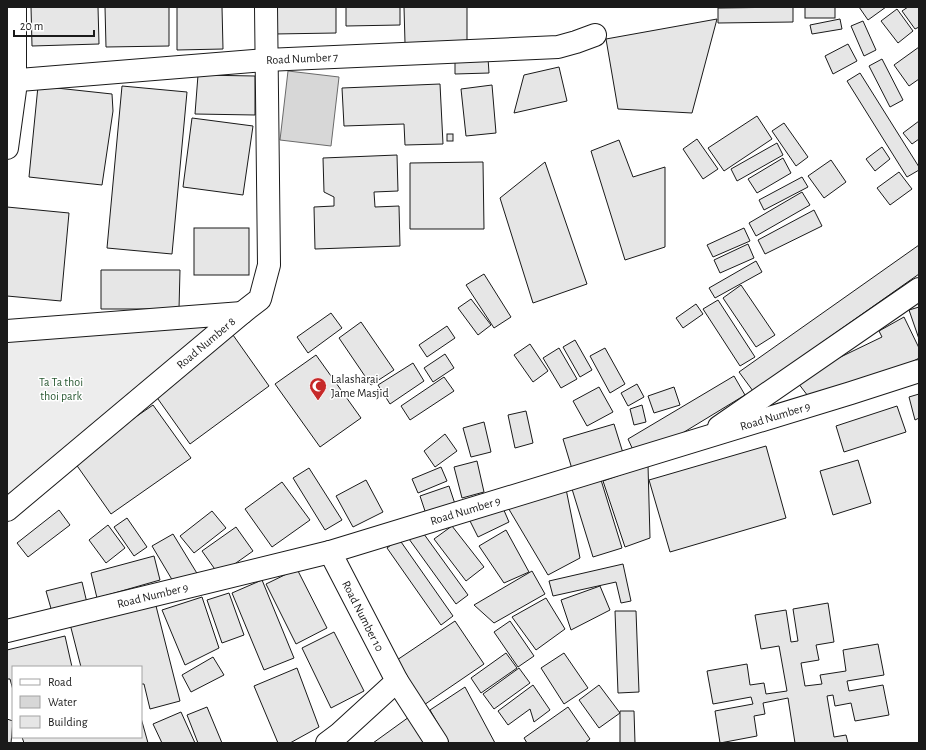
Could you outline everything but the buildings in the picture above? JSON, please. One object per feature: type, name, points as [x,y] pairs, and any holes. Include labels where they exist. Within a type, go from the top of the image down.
[{"type":"street","points":[[7,148],[15,90],[11,81],[15,7]]},
{"type":"street","points":[[242,313],[260,299],[269,265],[266,7]]},
{"type":"street","name":"Road Number 7","points":[[11,81],[266,60],[558,47],[595,35]]},
{"type":"street","points":[[702,439],[919,289]]},
{"type":"street","name":"Road Number 8","points":[[7,331],[242,313]]},
{"type":"street","name":"Road Number 8","points":[[7,510],[242,313]]},
{"type":"street","name":"Road Number 9","points":[[7,631],[330,552],[919,372]]},
{"type":"street","name":"Road Number 10","points":[[330,552],[397,681],[437,743]]},
{"type":"street","points":[[327,743],[339,734],[397,681]]},
{"type":"shaded area","name":"Ta Ta thoi thoi park","points":[[225,321],[7,502],[7,340]]},
{"type":"water","points":[[288,71],[339,77],[331,146],[280,140]]},
{"type":"place","name":"Lalasharai Jame Masjid","points":[[318,401]]}]
